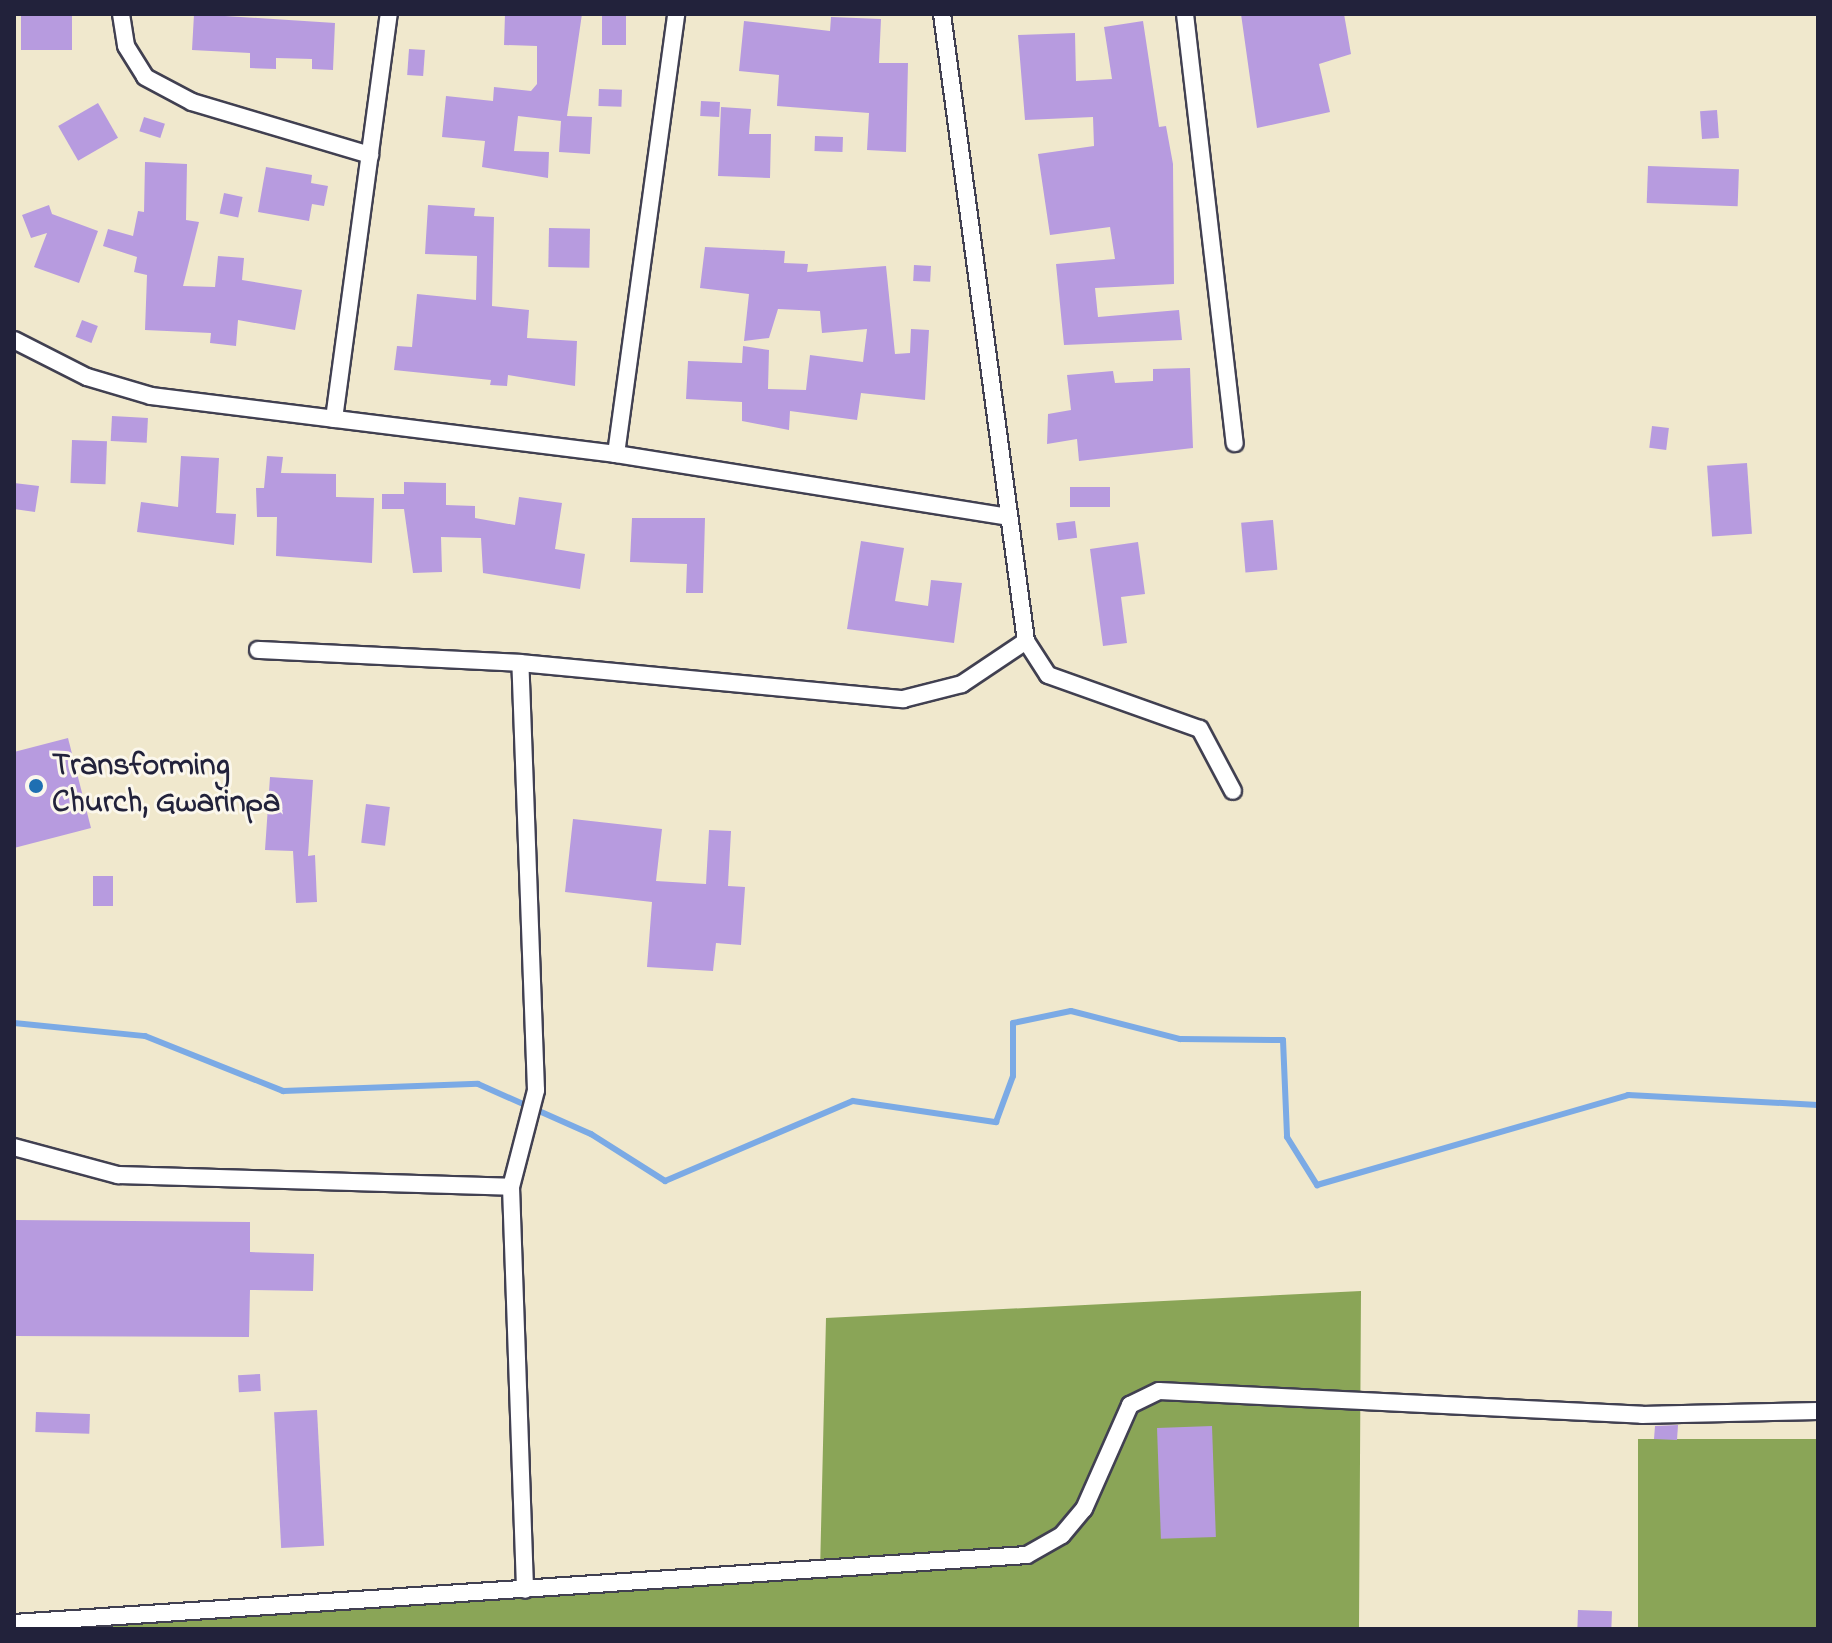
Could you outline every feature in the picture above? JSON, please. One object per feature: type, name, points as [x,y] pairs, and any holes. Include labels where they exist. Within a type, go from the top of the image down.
[{"type":"street","points":[[121,14],[126,46],[145,77],[192,102],[370,155]]},
{"type":"street","points":[[334,419],[389,14]]},
{"type":"street","points":[[616,454],[676,14]]},
{"type":"street","points":[[942,14],[1005,516],[1026,641],[1048,675],[1200,729],[1233,791]]},
{"type":"street","points":[[1185,14],[1235,443]]},
{"type":"street","points":[[14,340],[87,377],[151,396],[616,454],[1005,516]]},
{"type":"street","points":[[258,650],[520,663],[903,699],[962,684],[1026,641]]},
{"type":"street","points":[[520,663],[536,1090],[511,1187],[525,1590]]},
{"type":"street","points":[[14,1147],[118,1175],[511,1187]]},
{"type":"street","points":[[14,1623],[1027,1555],[1062,1535],[1084,1509],[1130,1405],[1159,1391],[1642,1415],[1818,1411]]},
{"type":"green space","points":[[1361,1291],[1359,1629],[14,1629],[820,1572],[826,1318]]},
{"type":"green space","points":[[1638,1439],[1818,1439],[1818,1629],[1638,1629]]},
{"type":"building","points":[[21,14],[72,14],[72,50],[21,50]]},
{"type":"building","points":[[194,14],[335,23],[333,70],[312,69],[312,59],[276,58],[276,69],[250,68],[250,53],[192,50]]},
{"type":"building","points":[[505,14],[582,14],[567,116],[592,117],[590,154],[559,152],[561,121],[518,116],[514,151],[549,152],[548,178],[482,167],[485,141],[442,137],[446,96],[493,101],[494,87],[531,91],[537,84],[537,46],[504,45]]},
{"type":"building","points":[[602,14],[626,14],[626,45],[602,45]]},
{"type":"building","points":[[1241,14],[1344,14],[1351,54],[1319,64],[1330,112],[1257,128]]},
{"type":"building","points":[[831,17],[881,19],[879,63],[908,63],[906,152],[867,150],[869,113],[777,106],[779,75],[739,71],[744,21],[830,31]]},
{"type":"building","points":[[1143,21],[1159,127],[1166,126],[1173,164],[1174,284],[1095,288],[1098,317],[1179,310],[1182,340],[1064,345],[1056,264],[1115,259],[1110,227],[1050,235],[1038,154],[1094,146],[1093,117],[1025,120],[1018,35],[1075,33],[1076,81],[1112,79],[1104,27]]},
{"type":"building","points":[[409,49],[425,50],[423,76],[407,75]]},
{"type":"building","points":[[599,89],[622,90],[621,107],[598,106]]},
{"type":"building","points":[[701,101],[720,102],[719,117],[700,116]]},
{"type":"building","points":[[98,103],[118,138],[78,161],[58,126]]},
{"type":"building","points":[[721,107],[751,109],[749,134],[771,134],[770,178],[718,176]]},
{"type":"building","points":[[1717,110],[1719,138],[1702,139],[1700,111]]},
{"type":"building","points":[[144,117],[165,124],[160,138],[139,131]]},
{"type":"building","points":[[815,136],[843,137],[842,152],[814,151]]},
{"type":"building","points":[[145,162],[187,164],[186,220],[199,222],[183,286],[215,287],[218,256],[244,258],[242,280],[302,290],[295,330],[238,320],[236,346],[210,343],[211,333],[145,330],[147,275],[134,272],[137,257],[103,246],[108,229],[133,236],[138,211],[144,212]]},
{"type":"building","points":[[1648,166],[1739,169],[1738,206],[1647,203]]},
{"type":"building","points":[[266,167],[312,175],[311,183],[328,186],[324,206],[312,204],[309,221],[258,212]]},
{"type":"building","points":[[224,193],[243,197],[238,217],[220,214]]},
{"type":"building","points":[[49,205],[52,214],[98,231],[79,283],[34,267],[47,233],[31,238],[22,215]]},
{"type":"building","points":[[428,205],[475,208],[474,216],[494,217],[492,306],[529,310],[527,338],[577,341],[575,386],[508,375],[507,386],[490,385],[491,380],[394,370],[397,346],[412,347],[417,294],[476,300],[477,256],[425,254]]},
{"type":"building","points":[[549,228],[590,229],[589,268],[548,267]]},
{"type":"building","points":[[705,247],[785,251],[784,263],[808,264],[807,272],[886,266],[895,354],[910,353],[911,329],[929,330],[925,400],[861,393],[857,420],[790,411],[789,430],[742,421],[742,402],[686,399],[688,361],[742,363],[743,346],[769,350],[768,389],[806,390],[810,355],[863,362],[867,329],[822,333],[820,311],[778,309],[769,338],[744,341],[749,294],[700,288]]},
{"type":"building","points":[[914,265],[931,266],[930,282],[913,281]]},
{"type":"building","points":[[82,320],[98,326],[91,343],[76,337]]},
{"type":"building","points":[[1190,368],[1193,448],[1079,461],[1077,439],[1047,444],[1048,414],[1071,410],[1067,375],[1113,371],[1115,383],[1153,381],[1153,369]]},
{"type":"building","points":[[112,416],[148,418],[147,443],[111,441]]},
{"type":"building","points":[[1652,426],[1669,428],[1666,450],[1649,448]]},
{"type":"building","points":[[72,440],[107,441],[105,484],[70,483]]},
{"type":"building","points":[[181,456],[219,458],[216,513],[236,514],[234,545],[137,532],[141,502],[178,507]]},
{"type":"building","points":[[267,456],[283,457],[281,473],[336,474],[336,497],[374,498],[372,563],[276,556],[277,517],[257,517],[256,488],[264,488]]},
{"type":"building","points":[[1747,463],[1752,534],[1712,537],[1707,466]]},
{"type":"building","points":[[404,482],[446,483],[446,505],[475,506],[475,518],[515,525],[519,497],[562,503],[555,549],[585,554],[580,589],[483,573],[481,538],[441,537],[442,572],[413,573],[404,509],[382,509],[382,494],[404,494]]},
{"type":"building","points":[[14,483],[39,486],[35,512],[14,509]]},
{"type":"building","points":[[1070,487],[1110,487],[1110,507],[1070,507]]},
{"type":"building","points":[[632,518],[705,518],[703,593],[686,593],[687,564],[630,562]]},
{"type":"building","points":[[1273,520],[1277,570],[1245,573],[1241,523]]},
{"type":"building","points":[[1075,521],[1077,538],[1058,540],[1056,523]]},
{"type":"building","points":[[861,541],[904,548],[895,601],[928,606],[931,580],[962,583],[954,643],[847,629]]},
{"type":"building","points":[[1138,542],[1145,594],[1121,597],[1127,643],[1103,646],[1090,549]]},
{"type":"building","points":[[68,738],[91,828],[14,848],[14,752]]},
{"type":"building","points":[[270,777],[313,780],[308,856],[315,855],[317,902],[296,903],[293,851],[265,850]]},
{"type":"building","points":[[366,804],[390,807],[385,846],[361,843]]},
{"type":"building","points":[[573,819],[662,829],[656,881],[706,884],[709,830],[731,831],[728,886],[745,887],[741,945],[716,943],[713,971],[647,967],[652,902],[565,892]]},
{"type":"building","points":[[93,876],[113,876],[113,906],[93,906]]},
{"type":"building","points":[[14,1220],[250,1222],[250,1252],[314,1254],[313,1291],[250,1290],[249,1337],[14,1336]]},
{"type":"building","points":[[260,1374],[261,1391],[239,1392],[238,1375]]},
{"type":"building","points":[[317,1410],[324,1546],[281,1548],[274,1412]]},
{"type":"building","points":[[36,1412],[90,1414],[89,1434],[35,1432]]},
{"type":"building","points":[[1678,1425],[1677,1440],[1654,1439],[1655,1426]]},
{"type":"building","points":[[1212,1426],[1216,1537],[1161,1539],[1157,1428]]},
{"type":"building","points":[[1578,1610],[1612,1611],[1611,1629],[1577,1629]]},
{"type":"waterway","points":[[14,1023],[145,1036],[283,1091],[478,1084],[591,1134],[665,1181],[853,1101],[996,1122],[1013,1076],[1013,1023],[1071,1011],[1180,1039],[1283,1040],[1287,1137],[1317,1185],[1628,1095],[1818,1105]]},
{"type":"place","name":"Transforming Church, Gwarinpa","points":[[36,786]]}]
